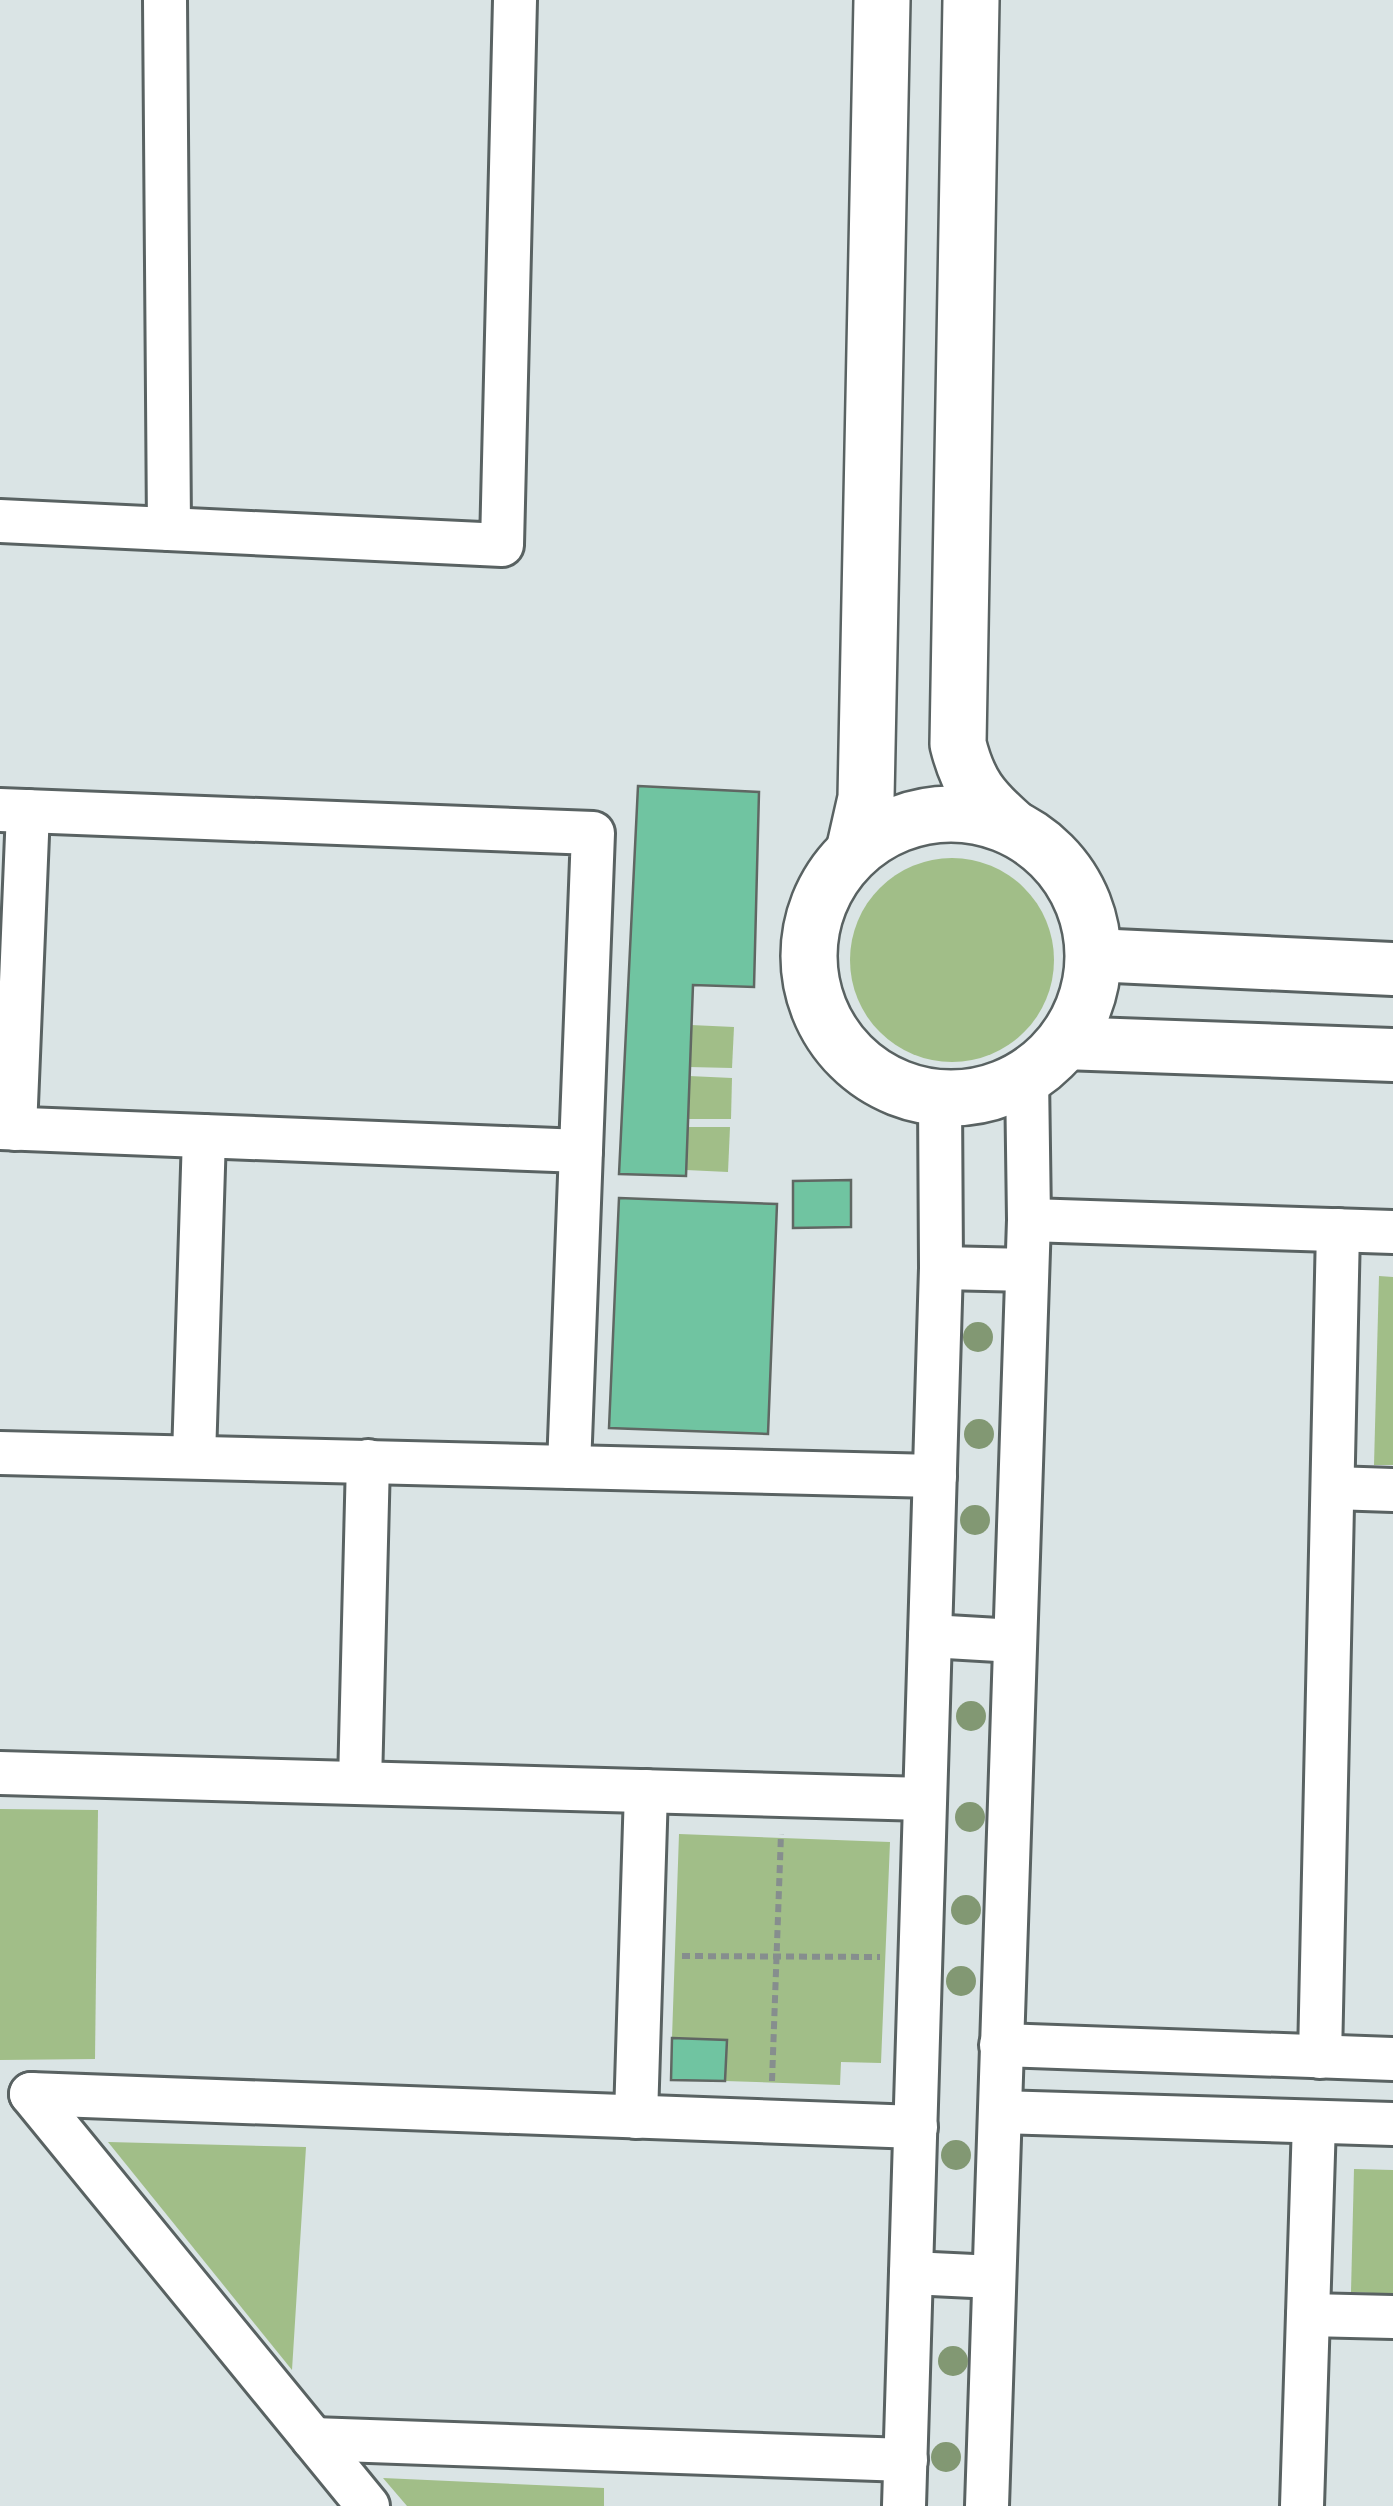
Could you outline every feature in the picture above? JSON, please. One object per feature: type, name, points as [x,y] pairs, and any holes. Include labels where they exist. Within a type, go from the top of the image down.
[{"type":"main road","points":[[854,851],[866,798],[882,0]]},
{"type":"main road","points":[[971,0],[958,744],[966,776],[985,804],[1045,848],[1072,879],[1088,916],[1094,955],[1090,986],[1080,1016],[1045,1060],[981,1095],[940,1097],[907,1092],[864,1068],[845,1052],[818,1010],[811,986],[809,937],[824,890],[854,851],[878,833],[904,822],[933,815],[973,815],[1012,827]]},
{"type":"street","points":[[165,0],[168,529]]},
{"type":"street","points":[[0,521],[502,544],[516,0]]},
{"type":"street","points":[[570,1467],[594,833],[14,810],[8,1128],[581,1151]]},
{"type":"street","points":[[1094,955],[1393,970]]},
{"type":"street","points":[[986,2506],[1029,1220],[1045,1060],[1393,1055]]},
{"type":"street","points":[[904,2506],[942,1268],[940,1097]]},
{"type":"street","points":[[194,1458],[204,1136]]},
{"type":"street","points":[[1029,1220],[1393,1232]]},
{"type":"street","points":[[1320,2056],[1338,1230]]},
{"type":"street","points":[[942,1268],[1027,1270]]},
{"type":"street","points":[[0,1452],[935,1476]]},
{"type":"street","points":[[360,1783],[368,1461]]},
{"type":"street","points":[[1333,1488],[1393,1490]]},
{"type":"street","points":[[930,1636],[1015,1641]]},
{"type":"street","points":[[0,1773],[926,1799]]},
{"type":"street","points":[[636,2117],[646,1791]]},
{"type":"street","points":[[1002,2046],[1393,2059]]},
{"type":"street","points":[[368,2506],[31,2094],[916,2127]]},
{"type":"street","points":[[1000,2112],[1393,2124]]},
{"type":"street","points":[[1302,2506],[1314,2122]]},
{"type":"street","points":[[911,2273],[994,2277]]},
{"type":"street","points":[[1308,2314],[1393,2318]]},
{"type":"street","points":[[312,2439],[906,2460]]},
{"type":"path","points":[[771,2122],[782,1795]]},
{"type":"path","points":[[641,1955],[921,1957]]},
{"type":"green space","points":[[952,858],[991,866],[1024,888],[1046,921],[1054,960],[1046,999],[1024,1032],[991,1054],[952,1062],[913,1054],[880,1032],[858,999],[850,960],[858,921],[880,888],[913,866]]},
{"type":"green space","points":[[691,1025],[734,1027],[732,1068],[689,1067]]},
{"type":"green space","points":[[689,1076],[732,1078],[731,1119],[688,1119]]},
{"type":"green space","points":[[687,1127],[730,1127],[728,1172],[686,1170]]},
{"type":"green space","points":[[1379,1276],[1393,1277],[1393,1465],[1374,1465]]},
{"type":"green space","points":[[0,1809],[98,1810],[95,2059],[0,2060]]},
{"type":"green space","points":[[679,1834],[890,1842],[881,2063],[841,2062],[840,2085],[725,2081],[726,2040],[672,2038]]},
{"type":"green space","points":[[108,2142],[306,2147],[292,2370]]},
{"type":"green space","points":[[1354,2169],[1393,2170],[1393,2294],[1351,2292]]},
{"type":"green space","points":[[383,2478],[604,2488],[604,2506],[407,2506]]},
{"type":"building","points":[[638,786],[759,792],[754,987],[693,985],[686,1176],[619,1174]]},
{"type":"building","points":[[851,1180],[851,1227],[793,1228],[793,1181]]},
{"type":"building","points":[[619,1198],[777,1204],[768,1434],[609,1428]]},
{"type":"building","points":[[672,2038],[727,2040],[725,2081],[671,2080]]}]
